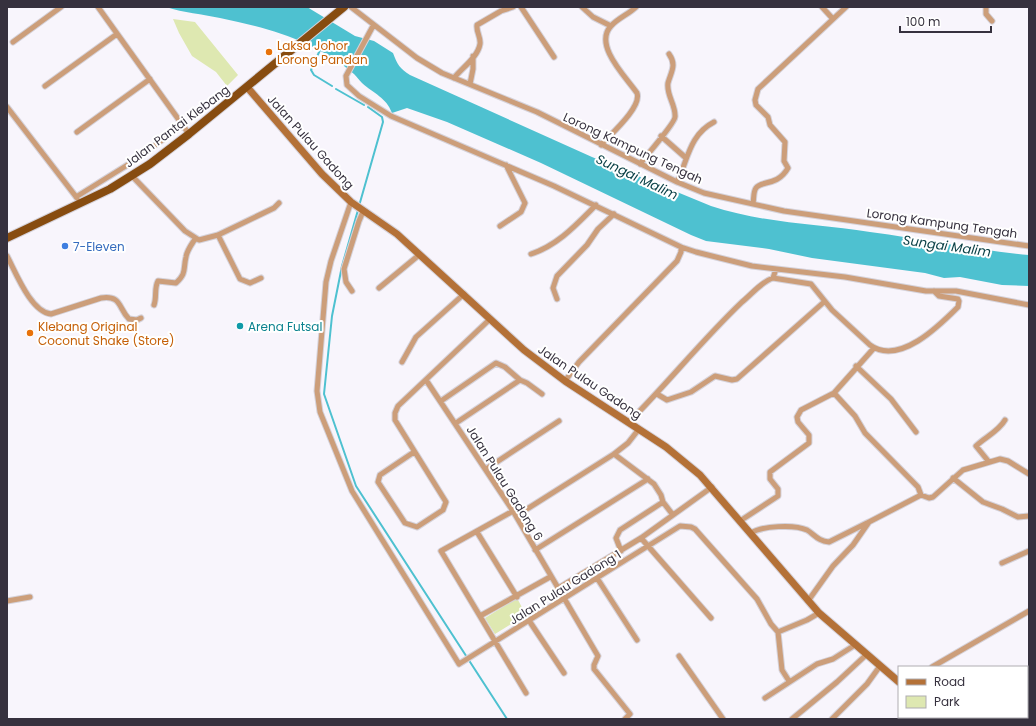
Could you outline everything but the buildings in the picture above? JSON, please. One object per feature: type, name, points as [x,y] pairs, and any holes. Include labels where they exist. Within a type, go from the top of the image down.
[{"type":"highway","name":"Jalan Pantai Klebang","points":[[7,238],[78,201],[132,176],[189,134],[344,7]]},
{"type":"main road","name":"Jalan Pulau Gadong","points":[[247,87],[322,174],[352,203],[397,234],[464,294],[489,320],[524,350],[565,381],[640,429],[686,463],[712,487],[819,613],[898,681]]},
{"type":"street","points":[[13,42],[61,7]]},
{"type":"street","points":[[98,7],[189,134]]},
{"type":"street","name":"Lorong Kampung Tengah","points":[[351,7],[373,26],[428,65],[454,78],[536,112],[676,182],[714,196],[784,210],[1029,246]]},
{"type":"street","points":[[454,78],[473,56],[480,43],[477,25],[501,11],[513,7]]},
{"type":"street","points":[[521,7],[554,58]]},
{"type":"street","points":[[582,7],[593,17],[611,26]]},
{"type":"street","points":[[601,145],[633,110],[638,101],[637,93],[605,45],[607,34],[611,26],[636,7]]},
{"type":"street","points":[[822,7],[833,19]]},
{"type":"street","points":[[754,204],[757,187],[759,185],[778,180],[788,168],[784,161],[785,142],[770,125],[768,117],[756,105],[755,100],[758,89],[846,7]]},
{"type":"street","points":[[986,7],[986,14],[992,22]]},
{"type":"street","points":[[373,26],[346,76],[346,81],[349,88],[391,116],[506,164],[596,205],[681,247],[752,266],[845,277],[926,291],[956,291],[1029,306]]},
{"type":"street","points":[[45,86],[117,34]]},
{"type":"street","points":[[640,164],[674,122],[675,117],[668,89],[674,70],[673,61],[669,54]]},
{"type":"street","points":[[470,84],[473,69],[473,56]]},
{"type":"street","points":[[77,132],[150,79]]},
{"type":"street","points":[[7,107],[78,201],[183,125]]},
{"type":"street","points":[[676,182],[683,169],[692,142],[701,131],[714,122]]},
{"type":"street","points":[[662,136],[686,158]]},
{"type":"street","points":[[500,226],[521,212],[525,203],[506,164]]},
{"type":"street","points":[[132,176],[185,231],[195,239],[202,240],[218,235],[274,208],[279,203]]},
{"type":"street","name":"Jalan Pulau Gadong 1","points":[[352,203],[331,261],[326,282],[317,391],[320,412],[352,490],[460,664],[530,622],[680,526],[695,529],[757,599],[771,624],[778,632]]},
{"type":"street","points":[[531,254],[546,248],[565,236],[596,205]]},
{"type":"street","points":[[352,291],[346,282],[344,269],[359,221],[364,210]]},
{"type":"street","points":[[557,299],[553,288],[557,276],[587,245],[598,229],[614,214]]},
{"type":"street","points":[[218,235],[240,279],[250,283],[261,278]]},
{"type":"street","points":[[154,305],[158,281],[176,283],[185,271],[187,254],[195,239]]},
{"type":"street","points":[[565,381],[584,357],[677,261],[681,252],[681,247]]},
{"type":"street","points":[[379,288],[419,255]]},
{"type":"street","points":[[7,256],[31,300],[40,310],[52,314],[109,296],[118,301],[129,319],[137,320],[141,318]]},
{"type":"street","points":[[773,278],[776,269]]},
{"type":"street","points":[[629,422],[657,394],[726,318],[764,282],[773,278],[811,284],[824,302],[874,348],[895,350],[908,347],[922,339],[960,304],[958,299],[939,296],[934,290]]},
{"type":"street","points":[[402,362],[416,337],[464,294]]},
{"type":"street","points":[[657,394],[667,400],[691,392],[715,376],[732,380],[737,379],[824,302]]},
{"type":"street","points":[[414,452],[380,475],[379,485],[405,523],[417,527],[443,510],[446,506],[445,498],[414,452],[395,420],[394,413],[398,406],[489,320]]},
{"type":"street","points":[[740,521],[778,496],[778,489],[770,479],[770,472],[809,442],[809,435],[798,422],[797,417],[800,410],[834,393],[856,366],[874,348]]},
{"type":"street","points":[[441,401],[496,363],[505,367],[520,380],[527,383],[542,394]]},
{"type":"street","points":[[856,366],[891,399],[916,432]]},
{"type":"street","name":"Jalan Pulau Gadong 6","points":[[426,380],[486,469],[514,514],[563,600],[598,656],[594,669],[630,714],[625,719]]},
{"type":"street","points":[[456,423],[520,380]]},
{"type":"street","points":[[834,393],[855,416],[865,433],[918,487],[921,494],[929,498],[933,497],[963,470],[989,462],[1004,459],[1029,474]]},
{"type":"street","points":[[989,462],[976,446],[984,438],[996,431],[1005,420]]},
{"type":"street","points":[[486,469],[559,421]]},
{"type":"street","points":[[526,693],[441,551],[514,514],[614,454],[628,443],[640,429]]},
{"type":"street","points":[[614,454],[658,488],[663,502],[673,515]]},
{"type":"street","points":[[953,478],[989,505],[1002,509],[1018,517],[1029,516]]},
{"type":"street","points":[[534,550],[648,479]]},
{"type":"street","points":[[558,589],[641,538],[712,487]]},
{"type":"street","points":[[750,533],[763,528],[795,527],[808,531],[817,539],[828,542],[921,494]]},
{"type":"street","name":"Jalan Pulau Gadong 1","points":[[621,551],[616,538],[620,530],[663,502]]},
{"type":"street","points":[[808,601],[833,566],[853,545],[869,522]]},
{"type":"street","points":[[477,532],[517,597]]},
{"type":"street","points":[[641,538],[711,618]]},
{"type":"street","points":[[1002,563],[1029,551]]},
{"type":"street","points":[[480,616],[517,597],[550,577]]},
{"type":"street","points":[[597,578],[637,640]]},
{"type":"street","points":[[7,601],[30,597]]},
{"type":"street","points":[[934,666],[1029,611]]},
{"type":"street","points":[[789,681],[782,670],[778,632],[807,620],[819,613]]},
{"type":"street","points":[[530,622],[564,673]]},
{"type":"street","points":[[765,698],[817,664],[833,659],[855,645]]},
{"type":"street","points":[[792,719],[866,655]]},
{"type":"street","points":[[679,656],[724,719]]},
{"type":"street","points":[[832,719],[867,684],[880,666]]},
{"type":"green space","points":[[173,19],[195,22],[238,75],[227,86],[216,72],[192,56]]},
{"type":"green space","points":[[517,598],[526,615],[495,634],[485,618]]},
{"type":"water","name":"Sungai Malim","points":[[166,7],[307,7],[355,36],[374,41],[393,53],[399,66],[410,75],[592,157],[711,206],[730,212],[770,220],[850,229],[1029,255],[1029,286],[1002,285],[960,277],[944,278],[925,273],[812,258],[769,249],[706,241],[541,163],[447,122],[407,108],[392,113],[383,99],[362,83],[354,74],[324,53],[308,44],[256,26]]},
{"type":"waterway","points":[[320,50],[311,70],[314,75],[332,86]]},
{"type":"waterway","points":[[336,89],[364,105]]},
{"type":"waterway","points":[[359,206],[383,122],[382,117],[368,107]]},
{"type":"waterway","points":[[358,210],[342,266],[332,316],[324,394],[356,486],[507,719]]},
{"type":"place","name":"Laksa Johor Lorong Pandan","points":[[269,52]]},
{"type":"place","name":"7-Eleven","points":[[65,246]]},
{"type":"place","name":"Arena Futsal","points":[[240,326]]},
{"type":"place","name":"Klebang Original Coconut Shake (Store)","points":[[30,333]]}]
